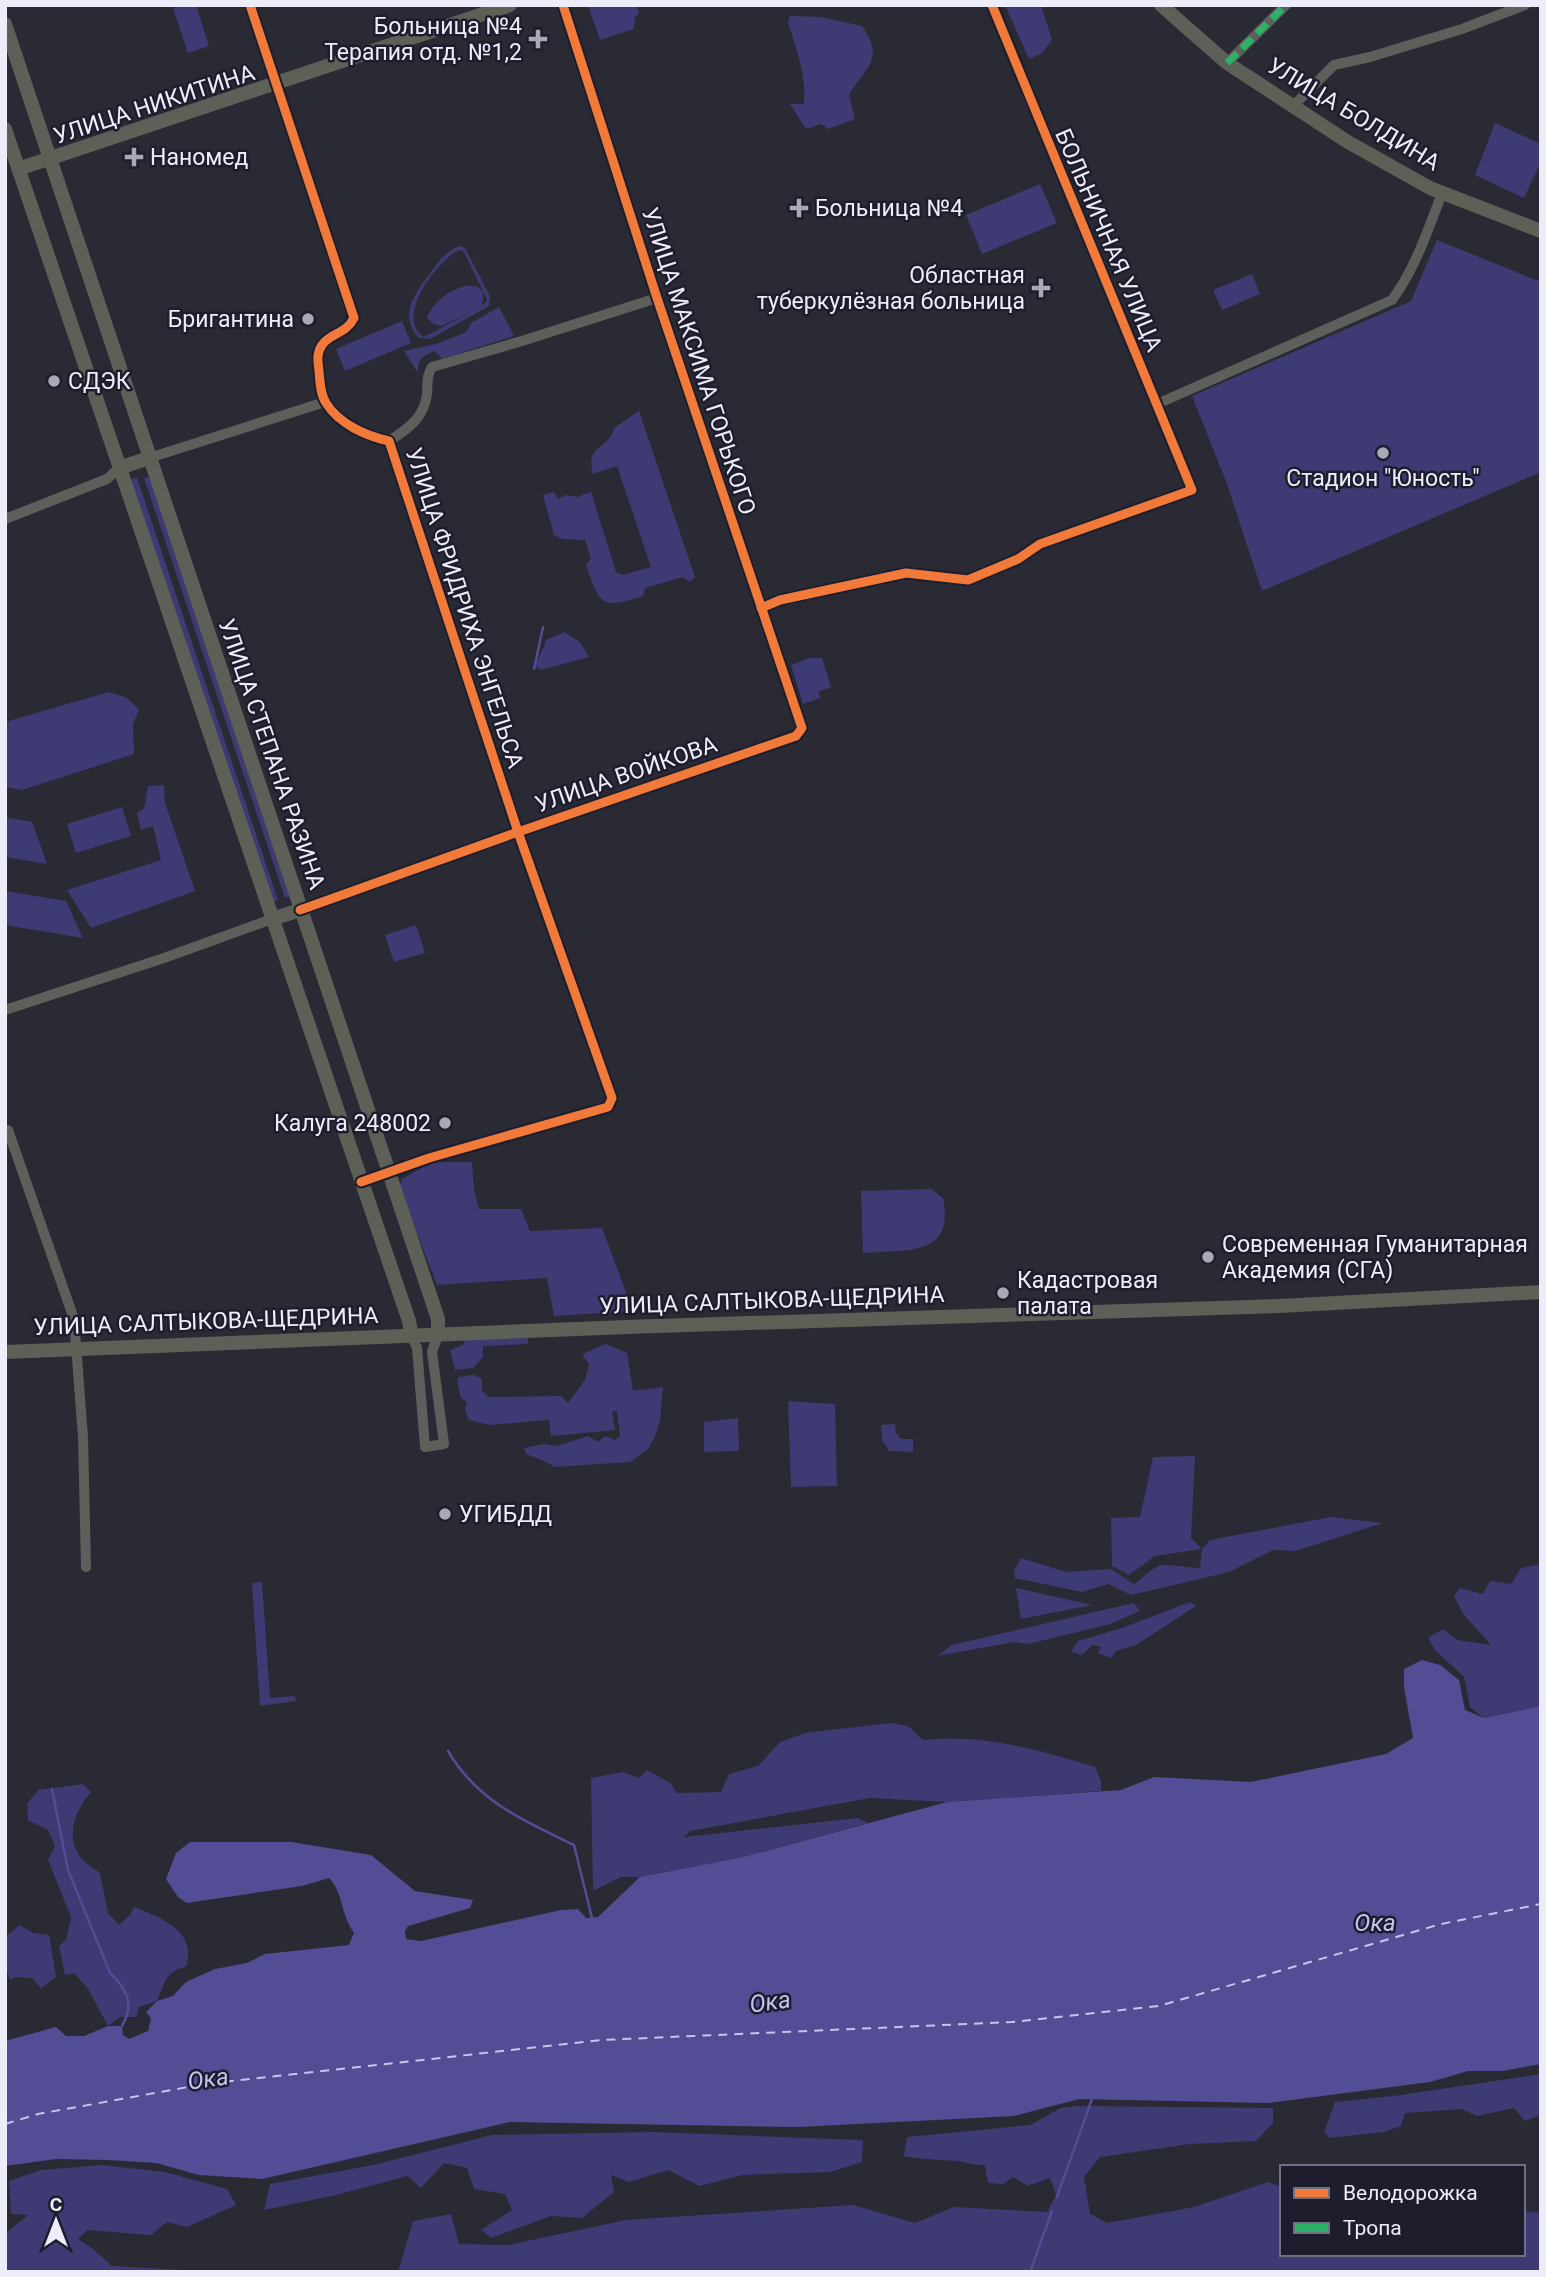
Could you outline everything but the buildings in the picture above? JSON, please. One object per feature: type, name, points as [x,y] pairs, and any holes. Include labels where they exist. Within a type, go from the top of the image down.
[{"type":"main road","name":"УЛИЦА НИКИТИНА","points":[[12,171],[510,5]]},
{"type":"main road","name":"УЛИЦА БОЛДИНА","points":[[1161,5],[1227,63],[1349,142],[1442,193],[1541,231]]},
{"type":"main road","name":"УЛИЦА СТЕПАНА РАЗИНА","points":[[5,24],[438,1319],[438,1335]]},
{"type":"main road","name":"УЛИЦА СТЕПАНА РАЗИНА","points":[[5,129],[12,171],[119,468],[409,1321],[412,1337]]},
{"type":"main road","points":[[119,468],[149,458]]},
{"type":"main road","points":[[272,919],[300,910]]},
{"type":"main road","name":"УЛИЦА САЛТЫКОВА-ЩЕДРИНА","points":[[5,1352],[1279,1306],[1541,1292]]},
{"type":"street","points":[[149,458],[326,402],[320,385],[317,355],[323,343],[349,327],[354,318],[250,5]]},
{"type":"street","name":"УЛИЦА МАКСИМА ГОРЬКОГО","points":[[563,5],[657,298],[802,728]]},
{"type":"street","name":"БОЛЬНИЧНАЯ УЛИЦА","points":[[761,608],[780,600],[906,573],[968,580],[1018,559],[1040,544],[1192,490],[992,5]]},
{"type":"street","points":[[1227,63],[1286,5]]},
{"type":"street","points":[[1292,107],[1334,65],[1462,29],[1525,5]]},
{"type":"street","points":[[1157,404],[1392,300],[1402,286],[1429,229],[1442,193]]},
{"type":"street","points":[[389,441],[410,427],[424,411],[428,392],[426,376],[432,367],[657,298]]},
{"type":"street","name":"УЛИЦА ФРИДРИХА ЭНГЕЛЬСА","points":[[326,402],[344,421],[365,435],[389,441],[518,832],[612,1098],[608,1107],[388,1172]]},
{"type":"street","points":[[5,519],[107,478],[119,468]]},
{"type":"street","name":"УЛИЦА ВОЙКОВА","points":[[300,910],[796,736],[802,728]]},
{"type":"street","points":[[5,1010],[272,919]]},
{"type":"street","points":[[8,1130],[74,1319],[83,1437],[86,1567]]},
{"type":"street","points":[[361,1182],[388,1172]]},
{"type":"street","name":"УЛИЦА СТЕПАНА РАЗИНА","points":[[412,1337],[417,1348],[425,1447],[444,1444],[432,1352],[438,1335]]},
{"type":"shaded area","points":[[196,5],[209,46],[188,53],[173,8]]},
{"type":"shaded area","points":[[590,5],[636,5],[639,14],[635,17],[634,29],[600,40]]},
{"type":"shaded area","points":[[1005,5],[1041,5],[1052,40],[1042,53],[1029,59]]},
{"type":"shaded area","points":[[790,16],[821,17],[862,26],[869,37],[873,55],[871,62],[849,95],[855,119],[828,129],[821,124],[806,129],[790,104],[804,104],[805,93],[800,62],[788,22]]},
{"type":"shaded area","points":[[1495,123],[1541,144],[1541,161],[1524,198],[1475,175]]},
{"type":"shaded area","points":[[1040,184],[1057,223],[982,254],[966,215]]},
{"type":"shaded area","points":[[1437,240],[1541,282],[1541,472],[1262,591],[1227,484],[1192,396],[1411,301]]},
{"type":"shaded area","points":[[455,248],[465,248],[490,296],[489,306],[430,339],[419,338],[409,321],[411,304],[437,264]],"holes":[[[460,250],[464,252],[487,300],[481,307],[483,296],[480,289],[473,286],[453,291],[433,307],[427,318],[434,324],[442,326],[480,307],[424,337],[416,328],[414,316],[422,289],[451,255]]]},
{"type":"shaded area","points":[[1252,274],[1260,294],[1222,310],[1213,290]]},
{"type":"shaded area","points":[[499,307],[514,336],[442,359],[435,351],[420,361],[418,373],[404,351],[439,343],[466,332],[471,323]]},
{"type":"shaded area","points":[[402,321],[411,343],[345,371],[336,349]]},
{"type":"shaded area","points":[[639,411],[695,577],[690,582],[683,577],[645,588],[643,596],[610,603],[604,601],[595,589],[586,565],[591,558],[585,540],[563,539],[554,535],[543,495],[554,492],[558,499],[566,495],[577,497],[591,492],[616,572],[622,575],[651,567],[617,466],[593,474],[591,464],[595,452],[607,441],[614,428]]},
{"type":"shaded area","points":[[152,476],[292,896],[285,898],[144,478]]},
{"type":"shaded area","points":[[137,478],[278,900],[272,902],[129,480]]},
{"type":"shaded area","points":[[564,632],[580,642],[589,657],[541,670],[536,667],[546,640]]},
{"type":"shaded area","points":[[810,658],[822,658],[831,687],[818,692],[821,698],[803,704],[791,665]]},
{"type":"shaded area","points":[[109,692],[127,698],[139,710],[133,724],[134,754],[22,790],[5,787],[5,722]]},
{"type":"shaded area","points":[[164,785],[165,803],[195,891],[91,928],[67,890],[161,860],[153,826],[141,830],[137,813],[144,809],[148,786]]},
{"type":"shaded area","points":[[122,807],[131,836],[76,853],[67,824]]},
{"type":"shaded area","points":[[5,817],[32,822],[47,864],[5,857]]},
{"type":"shaded area","points":[[5,891],[66,901],[83,938],[5,925]]},
{"type":"shaded area","points":[[416,925],[425,953],[394,962],[385,935]]},
{"type":"shaded area","points":[[432,1162],[472,1162],[474,1191],[479,1209],[521,1209],[530,1231],[602,1228],[633,1311],[554,1316],[547,1278],[437,1285],[399,1186],[402,1179]]},
{"type":"shaded area","points":[[931,1189],[943,1198],[945,1217],[942,1231],[934,1241],[910,1250],[863,1253],[861,1191]]},
{"type":"shaded area","points":[[528,1337],[528,1344],[483,1346],[483,1357],[473,1368],[455,1370],[450,1350],[463,1345],[466,1339]]},
{"type":"shaded area","points":[[606,1344],[627,1353],[633,1391],[663,1387],[660,1422],[654,1438],[648,1449],[630,1462],[555,1467],[526,1454],[524,1448],[544,1444],[557,1446],[588,1436],[598,1442],[605,1436],[615,1440],[620,1436],[617,1411],[612,1411],[615,1430],[551,1436],[549,1420],[489,1425],[469,1420],[465,1410],[467,1402],[461,1398],[457,1381],[459,1377],[474,1375],[482,1379],[482,1390],[488,1397],[561,1396],[568,1403],[585,1380],[589,1364],[582,1354]]},
{"type":"shaded area","points":[[788,1401],[835,1404],[837,1486],[791,1487]]},
{"type":"shaded area","points":[[738,1418],[739,1451],[704,1452],[704,1422]]},
{"type":"shaded area","points":[[895,1424],[896,1433],[901,1439],[913,1439],[913,1452],[889,1451],[882,1440],[881,1425]]},
{"type":"shaded area","points":[[1195,1456],[1191,1538],[1202,1549],[1155,1556],[1129,1575],[1112,1566],[1111,1518],[1140,1517],[1153,1457]]},
{"type":"shaded area","points":[[1331,1517],[1383,1523],[1295,1551],[1273,1550],[1229,1572],[1131,1595],[1108,1584],[1082,1592],[1015,1578],[1014,1571],[1021,1558],[1066,1572],[1111,1569],[1134,1584],[1152,1569],[1162,1565],[1200,1568],[1202,1549],[1210,1540]]},
{"type":"shaded area","points":[[1541,1564],[1541,1706],[1484,1718],[1470,1707],[1464,1677],[1435,1650],[1428,1638],[1443,1629],[1457,1640],[1491,1645],[1464,1615],[1454,1596],[1460,1588],[1483,1594],[1490,1581],[1511,1584],[1521,1568]]},
{"type":"shaded area","points":[[262,1582],[270,1698],[295,1696],[296,1701],[260,1706],[252,1583]]},
{"type":"shaded area","points":[[1016,1588],[1092,1605],[1021,1619]]},
{"type":"shaded area","points":[[1190,1602],[1196,1606],[1136,1645],[1116,1651],[1111,1658],[1098,1653],[1101,1647],[1092,1645],[1082,1655],[1071,1652],[1078,1641],[1122,1628]]},
{"type":"shaded area","points":[[1134,1603],[1140,1611],[1110,1624],[1028,1644],[1014,1642],[937,1656],[952,1645]]},
{"type":"shaded area","points":[[890,1723],[908,1726],[923,1740],[966,1739],[1010,1744],[1095,1767],[1101,1781],[1101,1791],[947,1802],[870,1798],[690,1831],[684,1837],[858,1818],[868,1823],[743,1857],[640,1877],[621,1877],[593,1891],[591,1778],[623,1772],[639,1778],[647,1770],[670,1783],[677,1793],[721,1792],[729,1774],[758,1766],[780,1742],[805,1733]]},
{"type":"shaded area","points":[[83,1784],[91,1792],[76,1816],[74,1842],[82,1859],[100,1873],[108,1913],[119,1925],[131,1914],[134,1907],[156,1916],[178,1931],[188,1951],[187,1966],[170,1975],[157,2001],[139,2007],[136,2017],[120,2017],[108,2026],[88,1989],[74,1973],[65,1975],[59,1946],[66,1940],[71,1917],[48,1860],[55,1846],[48,1830],[28,1820],[27,1804],[38,1790]]},
{"type":"shaded area","points":[[20,1925],[33,1933],[49,1935],[56,1977],[41,1988],[32,1978],[15,1977],[10,1980],[5,1966],[5,1937]]},
{"type":"shaded area","points":[[1541,2074],[1541,2115],[1525,2121],[1514,2108],[1477,2116],[1462,2109],[1405,2113],[1401,2126],[1384,2132],[1330,2138],[1324,2132],[1335,2102]]},
{"type":"shaded area","points":[[1061,2108],[1273,2108],[1273,2123],[1256,2141],[1190,2144],[1100,2157],[1084,2177],[1090,2214],[1107,2223],[1194,2207],[1268,2182],[1280,2186],[1280,2256],[1525,2256],[1525,2211],[1541,2213],[1541,2272],[398,2272],[413,2221],[451,2214],[459,2244],[508,2245],[626,2220],[853,2205],[915,2223],[954,2207],[1047,2212],[1056,2195],[1050,2178],[1028,2186],[1013,2177],[1003,2184],[988,2183],[985,2165],[904,2156],[907,2137],[1030,2125]]},
{"type":"shaded area","points":[[652,2132],[863,2140],[862,2162],[830,2172],[742,2175],[700,2186],[668,2170],[629,2182],[611,2175],[614,2192],[582,2218],[551,2216],[491,2238],[481,2230],[512,2210],[505,2194],[474,2189],[467,2168],[444,2163],[421,2188],[408,2176],[264,2210],[270,2184],[373,2165],[492,2135]]},
{"type":"shaded area","points":[[102,2165],[165,2172],[227,2189],[236,2205],[187,2227],[167,2222],[151,2235],[87,2230],[78,2239],[112,2266],[219,2272],[5,2272],[5,2234],[28,2215],[11,2214],[9,2181],[41,2170]]},
{"type":"water","name":"Ока","points":[[1422,1660],[1440,1665],[1459,1680],[1465,1710],[1484,1718],[1541,1706],[1541,2064],[1502,2071],[1468,2071],[1430,2082],[1268,2103],[1079,2099],[1014,2116],[798,2127],[510,2122],[262,2179],[199,2175],[156,2163],[108,2160],[56,2159],[5,2166],[5,2041],[56,2027],[66,2036],[84,2036],[108,2026],[122,2026],[123,2035],[129,2039],[148,2031],[151,2018],[146,2012],[157,2001],[173,1996],[186,1982],[215,1969],[247,1963],[265,1954],[349,1945],[354,1933],[337,1890],[329,1878],[302,1886],[187,1903],[178,1897],[166,1879],[176,1853],[190,1842],[291,1842],[371,1855],[415,1891],[473,1900],[470,1908],[408,1926],[405,1931],[406,1939],[421,1941],[561,1910],[578,1909],[586,1918],[598,1917],[640,1877],[743,1857],[947,1802],[1121,1790],[1154,1777],[1251,1782],[1386,1754],[1413,1738],[1404,1687],[1404,1669]]},
{"type":"waterway","points":[[534,669],[543,627]]},
{"type":"waterway","points":[[448,1751],[473,1783],[503,1808],[574,1845],[592,1918]]},
{"type":"waterway","points":[[52,1789],[68,1870],[110,1973],[127,1997],[128,2011],[122,2026]]},
{"type":"waterway","points":[[1057,2197],[1092,2099]]},
{"type":"waterway","points":[[1030,2272],[1052,2211]]},
{"type":"ferry route","points":[[5,2124],[38,2114],[205,2084],[602,2040],[1012,2022],[1159,2006],[1441,1924],[1541,1904]]},
{"type":"marked path","points":[[1227,63],[1286,5]]},
{"type":"cycle path","points":[[250,5],[354,318],[347,327],[325,341],[320,348],[318,361],[323,396],[331,410],[346,423],[371,436],[389,441],[518,832],[612,1098],[608,1107],[429,1158],[361,1182]]},
{"type":"cycle path","points":[[300,910],[796,736],[802,728],[657,298],[563,5]]},
{"type":"cycle path","points":[[761,608],[780,600],[906,573],[968,580],[1018,559],[1040,544],[1192,490],[992,5]]},
{"type":"place","name":"Больница №4 Терапия отд. №1,2","points":[[538,39]]},
{"type":"place","name":"Наномед","points":[[134,157]]},
{"type":"place","name":"Больница №4","points":[[799,208]]},
{"type":"place","name":"Областная туберкулёзная больница","points":[[1041,288]]},
{"type":"place","name":"Бригантина","points":[[308,319]]},
{"type":"place","name":"СДЭК","points":[[54,381]]},
{"type":"place","name":"Стадион \"Юность\"","points":[[1383,453]]},
{"type":"place","name":"Калуга 248002","points":[[445,1123]]},
{"type":"place","name":"Современная Гуманитарная Академия (СГА)","points":[[1208,1257]]},
{"type":"place","name":"Кадастровая палата","points":[[1003,1293]]},
{"type":"place","name":"УГИБДД","points":[[445,1514]]}]
